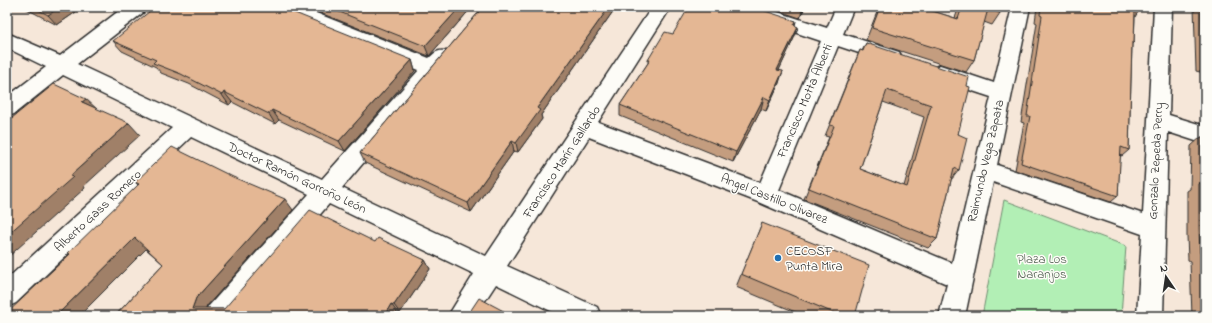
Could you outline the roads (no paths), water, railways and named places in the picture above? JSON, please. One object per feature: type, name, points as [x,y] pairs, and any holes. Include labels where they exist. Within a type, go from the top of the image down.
[{"type":"street","points":[[7,108],[137,7]]},
{"type":"street","points":[[283,7],[433,68]]},
{"type":"street","name":"Francisco Marín Gallardo","points":[[461,316],[662,7]]},
{"type":"street","points":[[741,7],[1002,93]]},
{"type":"street","name":"Francisco Motta Alberti","points":[[766,195],[845,7]]},
{"type":"street","name":"Raimundo Vega Zapata","points":[[952,316],[1021,7]]},
{"type":"street","name":"Gonzalo Zepeda Perry","points":[[1150,316],[1163,7]]},
{"type":"street","name":"Doctor Ramón Gorroño León","points":[[7,40],[588,316]]},
{"type":"street","points":[[217,316],[456,40]]},
{"type":"street","points":[[1158,120],[1205,135]]},
{"type":"street","name":"Alberto Gass Romero","points":[[7,295],[189,126]]},
{"type":"street","name":"Angel Castillo Olivarez","points":[[585,126],[766,195],[960,278]]},
{"type":"street","points":[[984,170],[1153,228]]},
{"type":"place","name":"CECOSF Punta Mira","points":[[778,258]]},
{"type":"park label","name":"Plaza Los Naranjos","points":[[1042,266]]}]
